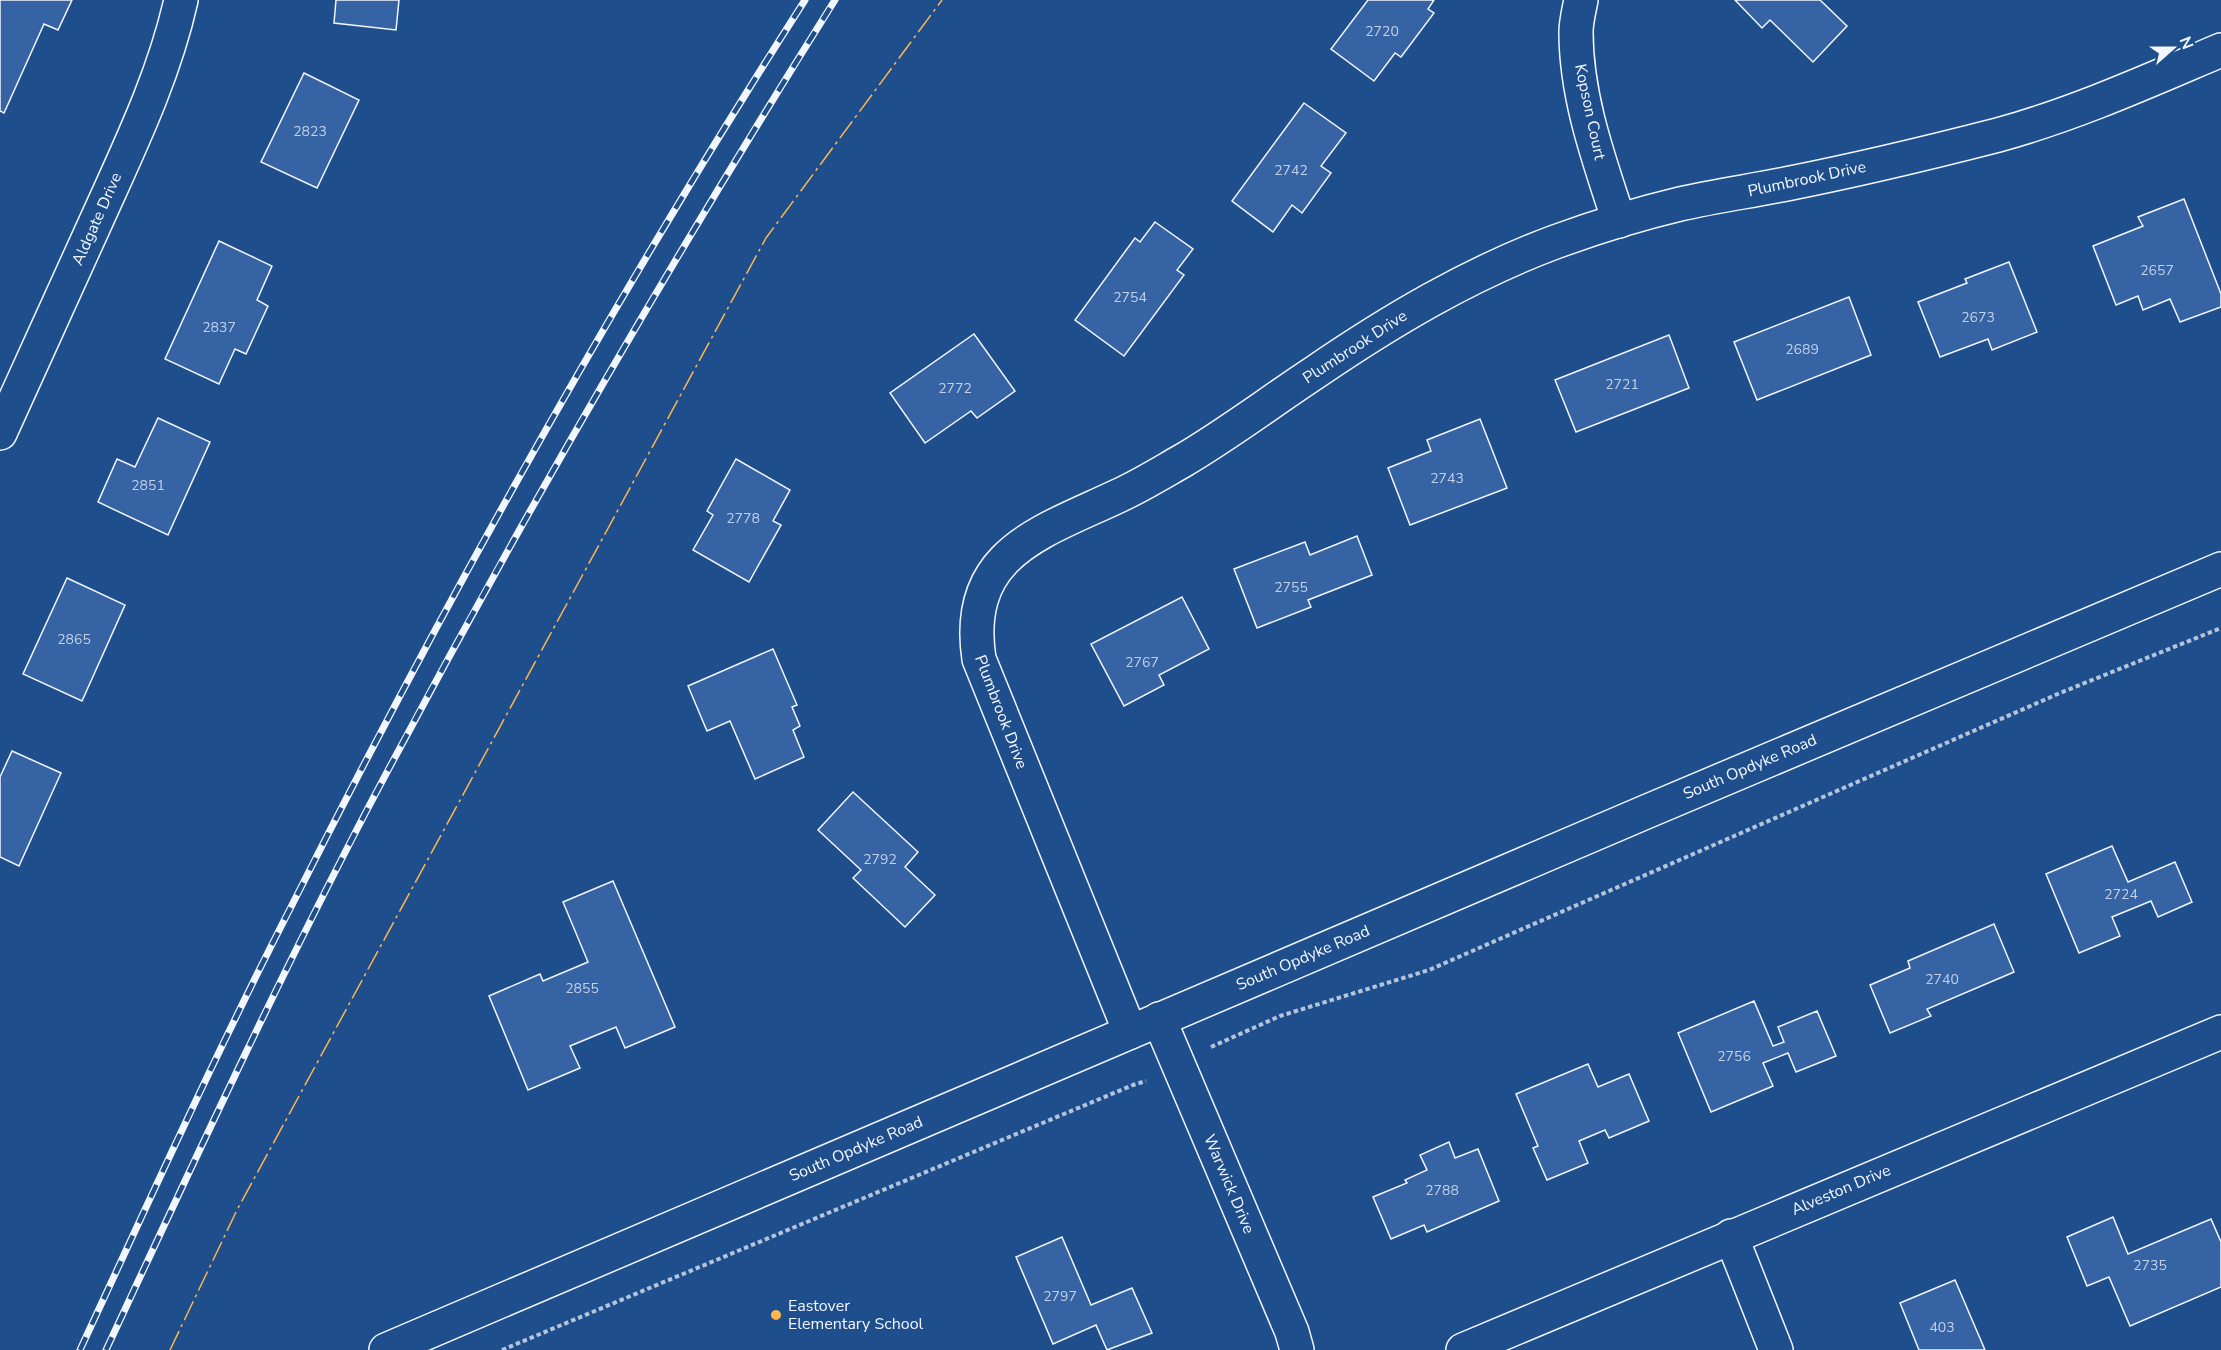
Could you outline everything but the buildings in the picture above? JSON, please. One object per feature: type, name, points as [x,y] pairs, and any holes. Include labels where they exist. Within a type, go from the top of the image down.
[{"type":"street","name":"Aldgate Drive","points":[[0,433],[132,142],[160,73],[181,0]]},
{"type":"street","name":"Kopson Court","points":[[1581,0],[1576,31],[1580,79],[1596,150],[1619,221]]},
{"type":"street","name":"Plumbrook Drive","points":[[1145,1025],[979,659],[975,637],[978,610],[985,587],[996,567],[1023,542],[1122,495],[1184,460],[1368,337],[1417,308],[1501,264],[1619,221],[1679,204],[1788,184],[2001,134],[2097,101],[2221,50]]},
{"type":"street","name":"South Opdyke Road","points":[[386,1350],[1145,1025],[2221,569]]},
{"type":"street","name":"Warwick Drive","points":[[1145,1025],[1283,1311],[1297,1350]]},
{"type":"street","name":"Alveston Drive","points":[[1463,1350],[2221,1032]]},
{"type":"street","points":[[1731,1236],[1776,1350]]},
{"type":"path","points":[[1209,1048],[1246,1029],[1280,1016],[1429,970],[2060,693],[2221,628]]},
{"type":"path","points":[[502,1350],[1154,1078]]},
{"type":"railway","points":[[80,1350],[264,960],[412,674],[474,559],[602,333],[668,221],[805,0]]},
{"type":"railway","points":[[106,1350],[300,942],[423,705],[536,501],[653,299],[835,0]]},
{"type":"power","points":[[170,1350],[237,1210],[766,238],[942,0]]},
{"type":"place","name":"Eastover Elementary School","points":[[776,1315]]}]
